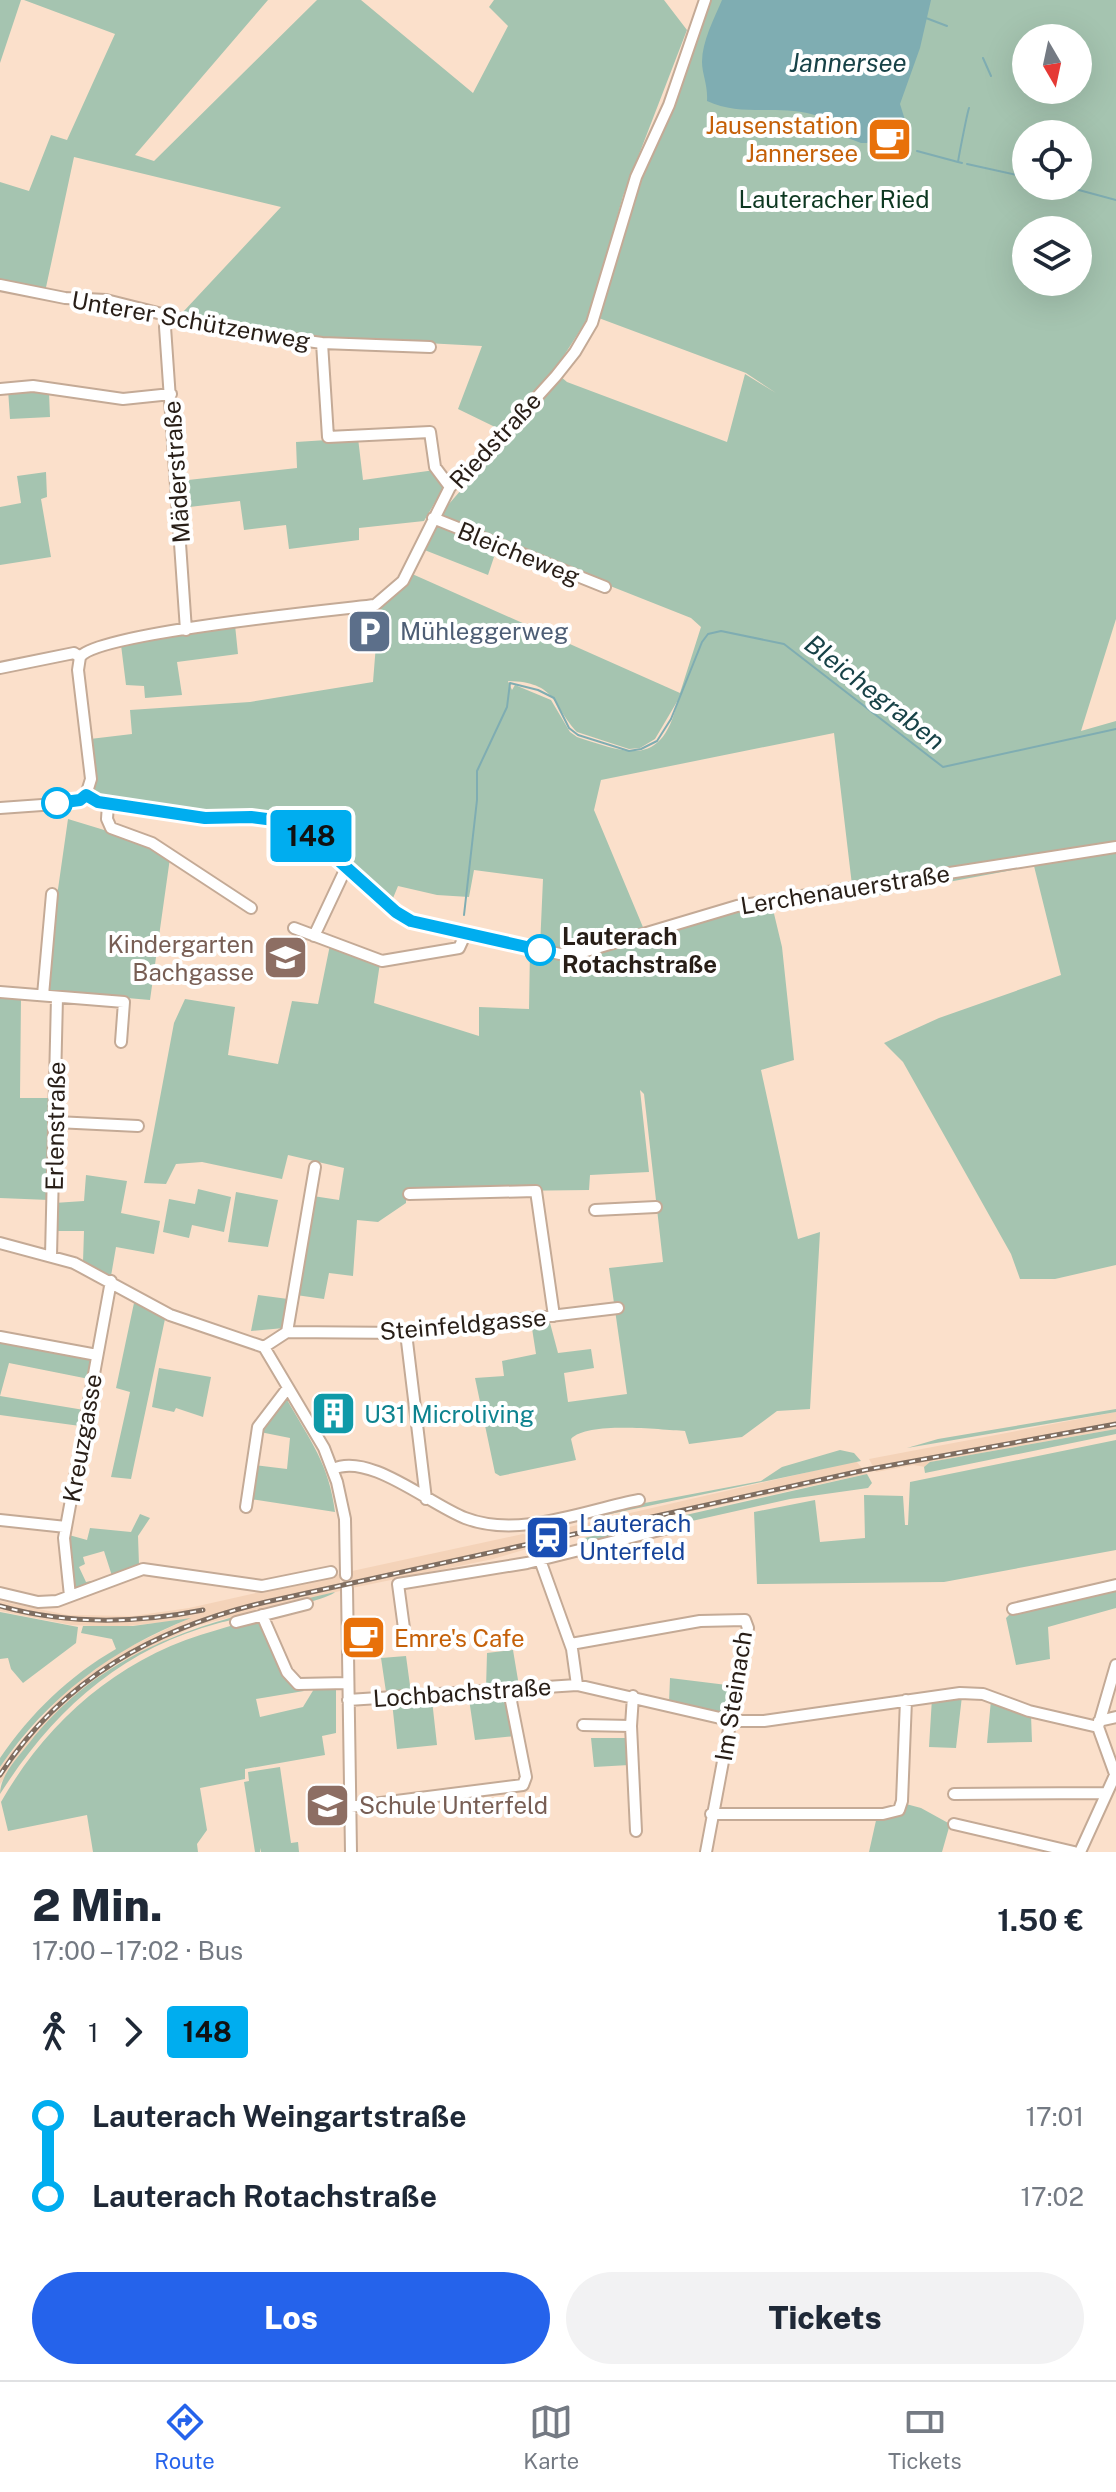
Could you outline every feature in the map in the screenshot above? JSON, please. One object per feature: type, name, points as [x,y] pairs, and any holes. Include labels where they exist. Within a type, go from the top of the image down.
[{"type":"street","name":"Riedstraße","points":[[0,668],[74,653],[80,657],[94,647],[186,630],[375,605],[403,581],[450,487],[490,449],[556,376],[592,323],[636,177],[669,105],[705,0]]},
{"type":"street","name":"Unterer Schützenweg","points":[[0,285],[65,298],[106,300],[226,330],[322,343],[430,347]]},
{"type":"street","name":"Mäderstraße","points":[[169,315],[165,327],[186,630]]},
{"type":"street","points":[[322,343],[328,437],[430,432],[435,467],[450,487]]},
{"type":"street","points":[[0,389],[33,386],[123,399],[171,394]]},
{"type":"street","name":"Bleicheweg","points":[[433,518],[605,587]]},
{"type":"street","points":[[0,808],[70,803],[86,795],[91,779],[78,670],[80,657]]},
{"type":"street","name":"Lerchenauerstraße","points":[[86,795],[108,804],[205,818],[251,817],[282,821],[303,830],[411,921],[560,954],[583,952],[737,906],[1116,847]]},
{"type":"street","points":[[108,804],[107,819],[111,828],[152,843],[251,908]]},
{"type":"street","points":[[314,936],[346,868]]},
{"type":"street","points":[[43,995],[52,894]]},
{"type":"street","points":[[294,928],[382,961],[459,948],[465,935]]},
{"type":"street","points":[[0,992],[124,1002],[121,1042]]},
{"type":"street","name":"Erlenstraße","points":[[51,1256],[57,997]]},
{"type":"street","points":[[56,1122],[138,1126]]},
{"type":"street","points":[[264,1347],[287,1332],[315,1167]]},
{"type":"street","points":[[409,1194],[536,1191],[554,1316]]},
{"type":"street","points":[[595,1210],[656,1207]]},
{"type":"street","points":[[0,1243],[51,1256],[111,1281],[170,1315],[247,1338],[264,1347],[333,1469],[345,1519],[346,1575]]},
{"type":"street","name":"Kreuzgasse","points":[[70,1596],[64,1549],[66,1527],[111,1281]]},
{"type":"street","name":"Steinfeldgasse","points":[[287,1332],[406,1333],[618,1308]]},
{"type":"street","points":[[406,1333],[426,1499]]},
{"type":"street","points":[[0,1337],[97,1355]]},
{"type":"street","points":[[246,1507],[258,1427],[287,1389]]},
{"type":"street","points":[[333,1469],[348,1463],[362,1464],[472,1520],[522,1524],[639,1500]]},
{"type":"street","points":[[0,1520],[66,1527]]},
{"type":"street","points":[[406,1643],[398,1584],[540,1560],[668,1528]]},
{"type":"street","name":"Lochbachstraße","points":[[540,1560],[571,1644],[577,1685]]},
{"type":"street","points":[[0,1593],[45,1602],[70,1596],[135,1570],[262,1586],[331,1572]]},
{"type":"street","points":[[1013,1609],[1116,1585]]},
{"type":"street","points":[[347,1588],[351,1852]]},
{"type":"street","points":[[236,1622],[307,1604]]},
{"type":"street","points":[[262,1615],[282,1662],[298,1684],[348,1683]]},
{"type":"street","name":"Im Steinach","points":[[571,1644],[700,1621],[745,1620],[748,1628],[733,1721],[711,1814],[706,1852]]},
{"type":"street","points":[[954,1824],[1077,1852],[1115,1774],[1099,1724],[1116,1665]]},
{"type":"street","name":"Lochbachstraße","points":[[348,1700],[577,1685],[733,1721],[764,1721],[945,1693],[983,1694],[1029,1711],[1099,1724]]},
{"type":"street","points":[[349,1807],[523,1785],[526,1777],[509,1691]]},
{"type":"street","points":[[633,1696],[631,1726],[636,1831]]},
{"type":"street","points":[[711,1814],[883,1814],[899,1810],[903,1787],[906,1700]]},
{"type":"street","points":[[1099,1724],[1116,1717]]},
{"type":"street","points":[[583,1725],[631,1726]]},
{"type":"street","points":[[954,1794],[1105,1793]]},
{"type":"shaded area","points":[[1116,1412],[1116,1429],[931,1462],[925,1467],[914,1465],[876,1472],[869,1459]]},
{"type":"shaded area","points":[[856,1461],[867,1474],[352,1588],[352,1571],[523,1534],[530,1536]]},
{"type":"shaded area","points":[[340,1574],[340,1591],[195,1626],[117,1664],[47,1722],[0,1784],[0,1767],[7,1757],[64,1693],[117,1653],[185,1620],[118,1627],[71,1625],[0,1611],[0,1601],[68,1615],[133,1616],[189,1608]]},
{"type":"green space","points":[[0,0],[21,0],[0,63]]},
{"type":"green space","name":"Lauteracher Ried","points":[[24,0],[268,0],[135,155],[154,161],[317,0],[361,0],[473,93],[508,26],[489,7],[494,0],[664,0],[687,30],[623,196],[590,315],[554,371],[567,382],[727,442],[745,374],[776,393],[746,373],[596,317],[626,196],[707,0],[1116,0],[1116,619],[1081,731],[1116,721],[1116,1265],[1055,1279],[1020,1279],[1011,1254],[903,1062],[884,1043],[939,1018],[1061,975],[1034,866],[868,897],[866,883],[852,885],[834,733],[601,780],[594,810],[645,932],[770,897],[782,947],[794,1060],[761,1070],[798,1239],[820,1232],[810,1409],[777,1411],[742,1437],[689,1444],[685,1431],[592,1430],[571,1439],[576,1460],[500,1476],[495,1473],[475,1378],[504,1376],[502,1361],[536,1354],[531,1322],[550,1323],[558,1353],[591,1349],[594,1368],[564,1373],[568,1402],[627,1394],[609,1268],[663,1262],[644,1094],[640,1090],[649,1172],[590,1175],[589,1190],[406,1192],[406,1203],[378,1222],[357,1220],[353,1276],[329,1273],[324,1299],[296,1295],[313,1196],[339,1200],[344,1168],[288,1155],[282,1179],[202,1162],[176,1164],[166,1184],[144,1183],[174,1023],[185,999],[235,1007],[228,1055],[278,1064],[292,1001],[318,1004],[330,945],[380,963],[374,1003],[479,1036],[479,1007],[529,1009],[530,949],[540,947],[543,879],[474,870],[469,897],[437,895],[398,886],[391,903],[298,825],[95,797],[90,739],[132,734],[130,710],[250,702],[373,682],[379,607],[399,592],[410,573],[680,693],[701,627],[691,618],[444,520],[442,512],[500,445],[495,427],[458,409],[482,346],[293,334],[219,322],[183,312],[281,207],[74,157],[45,292],[0,283],[0,182],[29,191],[51,135],[67,140],[115,34]],"holes":[[[508,681],[524,682],[545,690],[577,732],[629,749],[640,748],[655,739],[678,700],[663,737],[653,746],[628,751],[577,737],[570,732],[551,700],[515,685],[512,690]]]},
{"type":"green space","points":[[8,389],[49,392],[50,417],[10,419]]},
{"type":"green space","points":[[358,438],[363,480],[435,470],[444,487],[424,521],[359,528],[359,540],[289,549],[286,525],[244,530],[240,501],[181,508],[179,481],[297,468],[296,442]]},
{"type":"green space","points":[[46,472],[47,497],[41,499],[51,557],[0,565],[0,507],[21,503],[17,476]]},
{"type":"green space","points":[[438,524],[497,548],[488,575],[422,549],[433,525]]},
{"type":"green space","points":[[235,625],[238,654],[177,662],[182,695],[145,698],[144,686],[126,685],[121,645]]},
{"type":"green space","points":[[68,819],[137,840],[170,858],[150,1000],[47,991],[53,901],[58,889]]},
{"type":"green space","points":[[0,997],[21,998],[20,1098],[51,1098],[49,1200],[0,1198]]},
{"type":"green space","points":[[86,1175],[127,1181],[121,1213],[160,1221],[154,1254],[116,1247],[111,1276],[83,1262],[84,1231],[54,1231],[54,1203],[84,1201]]},
{"type":"green space","points":[[198,1189],[231,1197],[224,1232],[192,1225],[189,1238],[163,1232],[169,1199],[195,1204]]},
{"type":"green space","points":[[236,1192],[278,1200],[268,1247],[228,1242]]},
{"type":"green space","points":[[258,1295],[288,1299],[284,1328],[251,1331]]},
{"type":"green space","points":[[134,1303],[165,1319],[131,1479],[111,1477],[130,1392],[116,1388]]},
{"type":"green space","points":[[0,1340],[94,1357],[89,1379],[9,1363],[0,1396]]},
{"type":"green space","points":[[159,1368],[211,1377],[203,1417],[176,1408],[174,1412],[152,1407]]},
{"type":"green space","points":[[0,1396],[84,1410],[80,1426],[0,1415]]},
{"type":"green space","points":[[286,1398],[323,1466],[335,1512],[250,1499],[254,1465],[287,1469],[290,1438],[260,1432]]},
{"type":"green space","points":[[1116,1409],[1116,1412],[907,1448],[938,1439]]},
{"type":"green space","points":[[1116,1429],[1116,1434],[925,1473],[924,1467],[930,1462]]},
{"type":"green space","points":[[1116,1440],[1116,1550],[944,1582],[757,1584],[754,1512],[815,1500],[820,1542],[865,1538],[864,1495],[903,1496],[905,1525],[908,1525],[910,1482]]},
{"type":"green space","points":[[840,1450],[854,1453],[861,1461],[577,1521],[576,1516],[761,1481],[782,1467]]},
{"type":"green space","points":[[867,1474],[872,1483],[868,1488],[790,1499],[585,1545],[584,1538]]},
{"type":"green space","points":[[140,1514],[150,1518],[138,1536],[139,1565],[112,1576],[104,1551],[83,1557],[85,1564],[79,1567],[86,1582],[91,1581],[93,1585],[73,1593],[66,1555],[69,1535],[87,1540],[90,1528],[131,1532]]},
{"type":"green space","points":[[1116,1587],[1116,1608],[1048,1627],[1050,1659],[1016,1665],[1006,1618],[1011,1613]]},
{"type":"green space","points":[[335,1592],[316,1600],[184,1634],[121,1666],[67,1710],[43,1736],[0,1794],[11,1766],[61,1708],[95,1680],[131,1657],[168,1639],[208,1625]]},
{"type":"green space","points":[[0,1612],[78,1627],[76,1643],[23,1683],[11,1669],[8,1658],[0,1659]]},
{"type":"green space","points":[[191,1618],[135,1645],[84,1678],[39,1719],[0,1767],[0,1758],[38,1711],[82,1671],[116,1649],[112,1639],[81,1633],[83,1626],[133,1626]]},
{"type":"green space","points":[[259,1620],[292,1681],[304,1691],[256,1699],[260,1717],[303,1707],[314,1689],[336,1686],[336,1733],[322,1736],[325,1755],[245,1769],[245,1779],[200,1788],[207,1830],[197,1844],[198,1852],[93,1852],[87,1815],[8,1831],[1,1802],[42,1743],[92,1694],[120,1673],[183,1641]]},
{"type":"green space","points":[[513,1650],[519,1686],[486,1689],[487,1653]]},
{"type":"green space","points":[[406,1656],[411,1693],[386,1692],[381,1658]]},
{"type":"green space","points":[[670,1678],[735,1686],[728,1713],[669,1703]]},
{"type":"green space","points":[[962,1696],[956,1748],[929,1747],[932,1698]]},
{"type":"green space","points":[[504,1697],[515,1736],[475,1740],[469,1699]]},
{"type":"green space","points":[[432,1700],[437,1745],[397,1749],[392,1702]]},
{"type":"green space","points":[[991,1700],[1031,1715],[1032,1742],[987,1743]]},
{"type":"green space","points":[[591,1738],[629,1738],[629,1765],[594,1767]]},
{"type":"green space","points":[[280,1767],[291,1843],[298,1842],[299,1852],[261,1852],[260,1848],[260,1852],[255,1852],[244,1782],[249,1781],[248,1772]]},
{"type":"green space","points":[[906,1804],[921,1808],[950,1824],[942,1852],[869,1852],[877,1816]]},
{"type":"water","name":"Jannersee","points":[[722,0],[931,0],[920,48],[900,104],[905,120],[894,122],[867,143],[861,143],[824,129],[818,116],[804,112],[734,109],[707,101],[702,66],[704,46]]},
{"type":"waterway","points":[[926,18],[947,26]]},
{"type":"waterway","points":[[983,58],[991,76]]},
{"type":"waterway","points":[[962,163],[958,162],[969,108]]},
{"type":"waterway","points":[[869,141],[901,148]]},
{"type":"waterway","points":[[917,151],[958,162]]},
{"type":"waterway","points":[[967,164],[1012,174]]},
{"type":"waterway","points":[[1092,194],[1116,200]]},
{"type":"waterway","name":"Bleichegraben","points":[[464,915],[477,800],[477,771],[507,707],[510,683],[538,690],[554,698],[569,728],[578,735],[629,751],[641,749],[657,741],[671,719],[702,642],[708,634],[721,631],[784,644],[943,767],[1116,729]]},
{"type":"railway","points":[[0,1775],[25,1741],[83,1684],[150,1643],[226,1613],[865,1470],[1116,1424]]},
{"type":"railway","points":[[0,1606],[51,1617],[101,1620],[152,1618],[203,1610]]},
{"type":"bus line","name":"148","points":[[57,803],[70,803],[86,795],[98,802],[205,818],[251,817],[282,821],[303,830],[396,912],[411,921],[540,950]]},
{"type":"place","name":"Jausenstation Jannersee","points":[[889,139]]},
{"type":"place","name":"Mühleggerweg","points":[[369,631]]},
{"type":"place","name":"Lauterach Rotachstraße","points":[[540,950]]},
{"type":"place","name":"Kindergarten Bachgasse","points":[[285,958]]},
{"type":"place","name":"U31 Microliving","points":[[333,1414]]},
{"type":"place","name":"Lauterach Unterfeld","points":[[548,1537]]},
{"type":"place","name":"Emre's Cafe","points":[[363,1638]]},
{"type":"place","name":"Schule Unterfeld","points":[[328,1805]]}]
